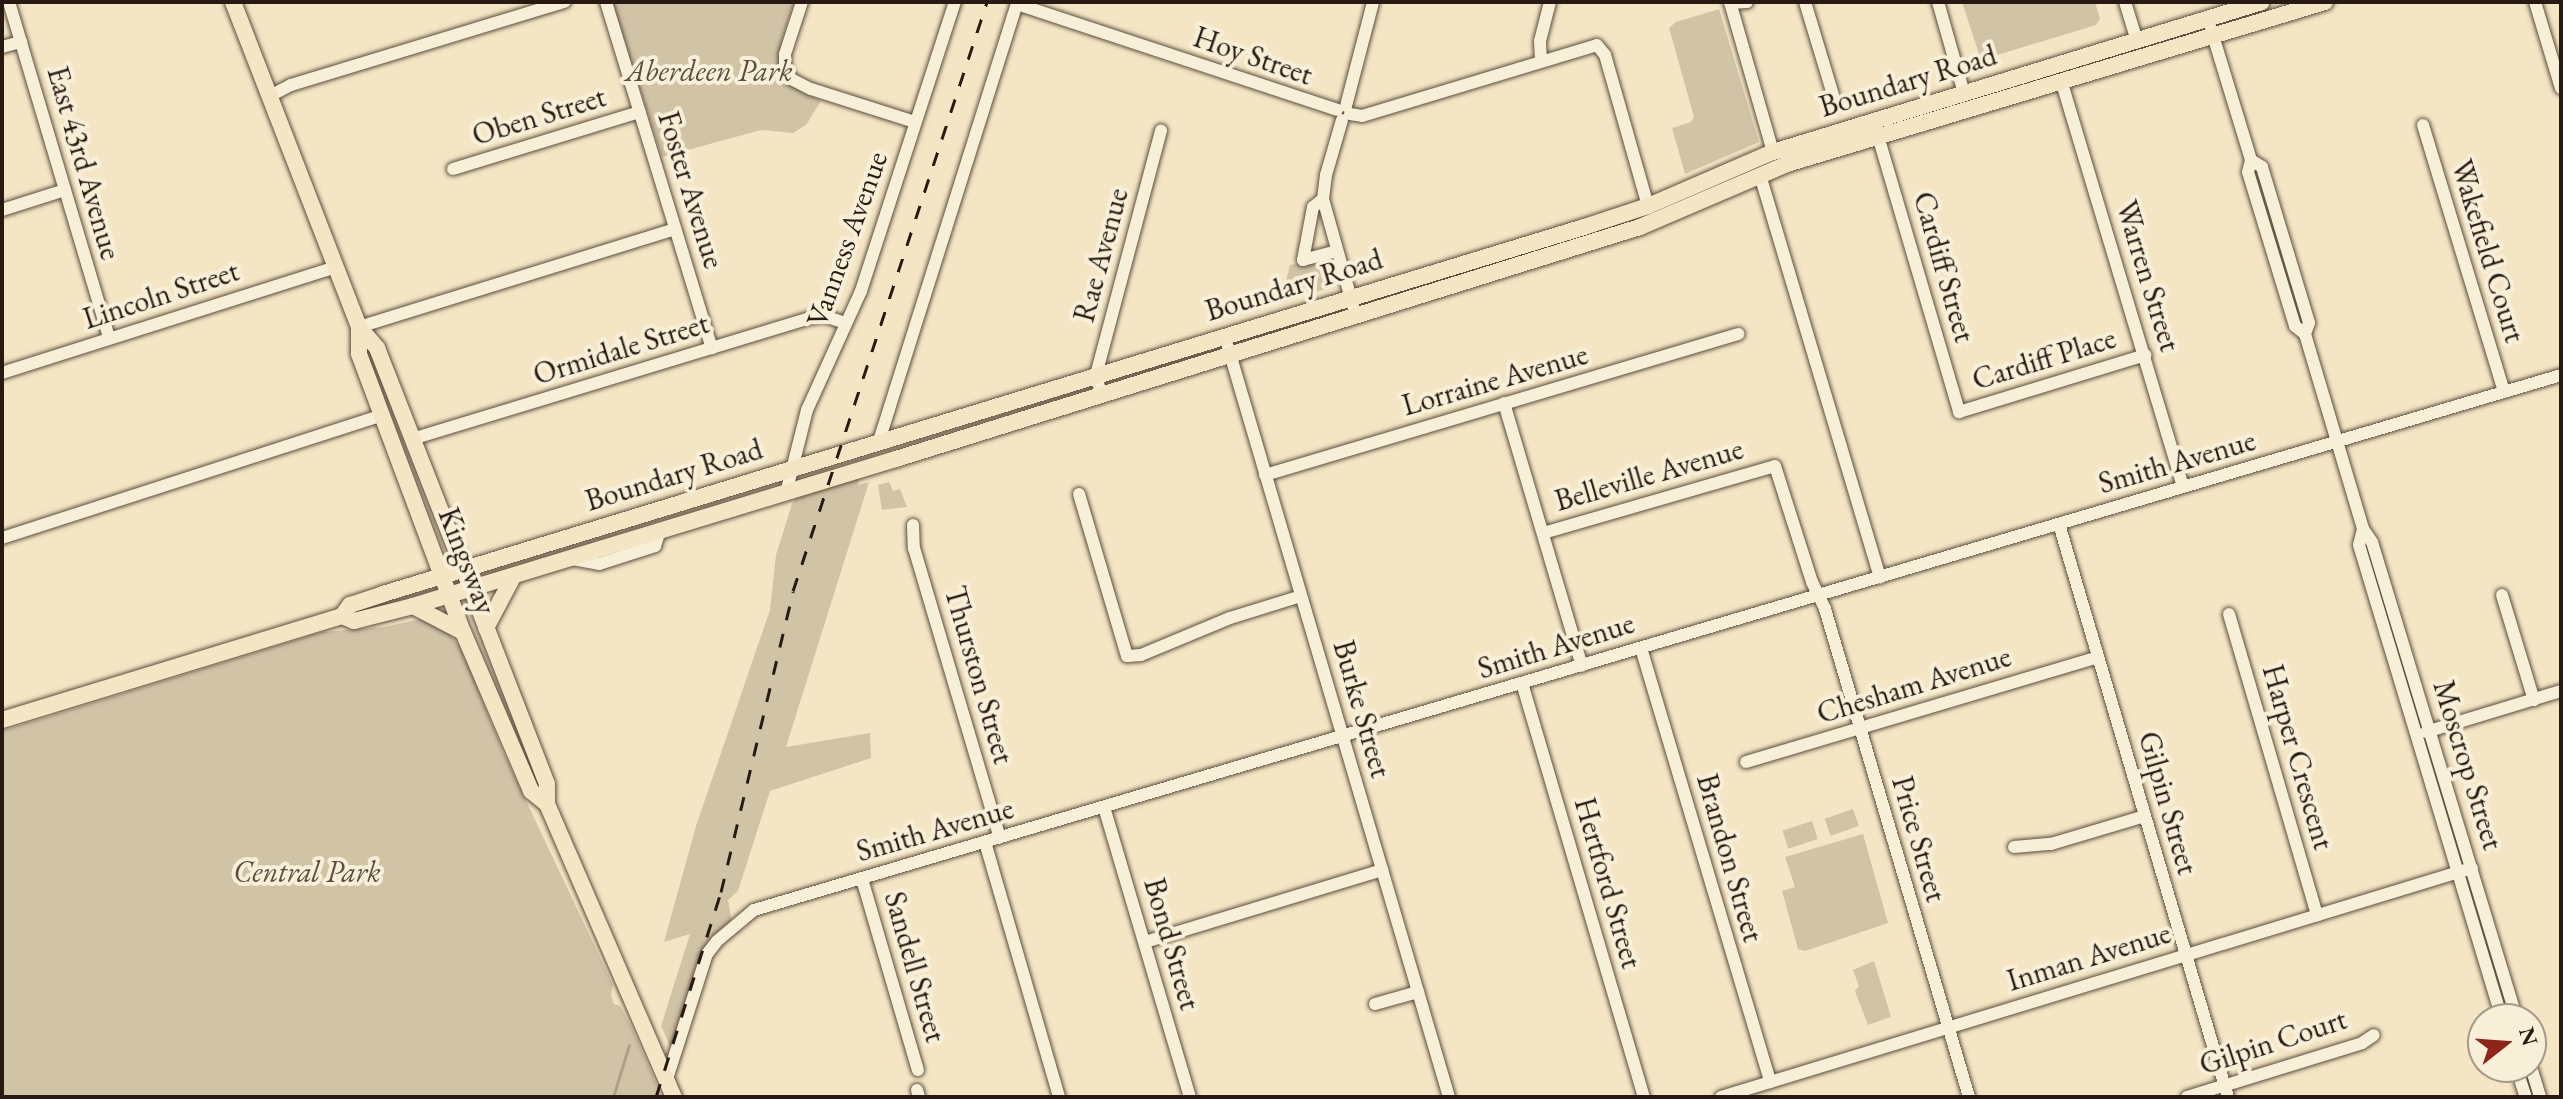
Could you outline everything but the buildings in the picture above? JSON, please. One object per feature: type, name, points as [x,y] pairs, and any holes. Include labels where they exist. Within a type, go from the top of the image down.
[{"type":"main road","name":"Kingsway","points":[[233,2],[359,327],[359,354],[463,632],[531,791],[547,804]]},
{"type":"main road","name":"Boundary Road","points":[[342,616],[354,621],[513,577],[1640,227],[1760,175],[2061,80],[2211,26],[2262,2]]},
{"type":"main road","name":"Boundary Road","points":[[2,720],[342,616],[350,605],[1648,206],[1773,152],[2137,41],[2325,2]]},
{"type":"main road","points":[[1730,187],[1768,162],[1773,152]]},
{"type":"main road","name":"Kingsway","points":[[359,327],[377,348],[547,784],[547,804],[674,1097]]},
{"type":"main road","points":[[486,628],[513,577]]},
{"type":"main road","points":[[413,606],[463,632]]},
{"type":"street","name":"East 43rd Avenue","points":[[9,2],[109,338]]},
{"type":"street","points":[[270,96],[291,85],[565,2]]},
{"type":"street","name":"Foster Avenue","points":[[606,2],[712,348]]},
{"type":"street","points":[[802,2],[785,54],[787,73],[811,89],[915,122]]},
{"type":"street","name":"Vanness Avenue","points":[[786,493],[807,410],[867,273],[955,2]]},
{"type":"street","points":[[1357,316],[1323,199],[1326,175],[1373,2]]},
{"type":"street","points":[[1541,61],[1540,41],[1550,2]]},
{"type":"street","points":[[1747,2],[1730,2],[1773,152]]},
{"type":"street","points":[[1805,2],[1833,95]]},
{"type":"street","points":[[1938,2],[1964,93]]},
{"type":"street","points":[[2125,2],[2137,41]]},
{"type":"street","points":[[2535,2],[2561,88]]},
{"type":"street","points":[[879,441],[1017,3]]},
{"type":"street","name":"Hoy Street","points":[[1017,3],[1344,113],[1362,116],[1592,45],[1603,51],[1648,206]]},
{"type":"street","name":"Moscrop Street","points":[[2211,26],[2251,160],[2262,167],[2309,323],[2305,334],[2363,529],[2372,542],[2425,733],[2458,872],[2497,1003]]},
{"type":"street","points":[[2,47],[21,42]]},
{"type":"street","name":"Warren Street","points":[[2061,80],[2183,487]]},
{"type":"street","name":"Oben Street","points":[[453,169],[639,112]]},
{"type":"street","name":"Wakefield Court","points":[[2423,125],[2504,392]]},
{"type":"street","name":"Rae Avenue","points":[[1101,394],[1096,375],[1161,130]]},
{"type":"street","name":"Cardiff Street","points":[[1878,136],[1959,412]]},
{"type":"street","points":[[1760,175],[1880,577]]},
{"type":"street","points":[[2,210],[65,190]]},
{"type":"street","points":[[1323,199],[1313,207],[1303,260],[1337,251]]},
{"type":"street","points":[[359,327],[675,229]]},
{"type":"street","name":"Lincoln Street","points":[[2,373],[337,267]]},
{"type":"street","name":"Ormidale Street","points":[[412,439],[819,316],[846,323]]},
{"type":"street","name":"Lorraine Avenue","points":[[1265,475],[1738,334]]},
{"type":"street","name":"Burke Street","points":[[1224,336],[1449,1097]]},
{"type":"street","name":"Cardiff Place","points":[[1959,412],[2145,355]]},
{"type":"street","name":"Smith Avenue","points":[[667,1079],[707,954],[746,915],[2561,375]]},
{"type":"street","points":[[1504,403],[1582,666]]},
{"type":"street","points":[[2,538],[382,415]]},
{"type":"street","name":"Belleville Avenue","points":[[1543,533],[1775,466],[1819,595]]},
{"type":"street","points":[[1079,494],[1127,656],[1141,655],[1239,614],[1301,596]]},
{"type":"street","name":"Gilpin Street","points":[[2059,524],[2226,1091]]},
{"type":"street","name":"Thurston Street","points":[[913,525],[914,548],[1000,838]]},
{"type":"street","name":"Price Street","points":[[1819,595],[1969,1097]]},
{"type":"street","points":[[2502,595],[2534,700]]},
{"type":"street","name":"Harper Crescent","points":[[2229,614],[2317,915]]},
{"type":"street","name":"Brandon Street","points":[[1641,648],[1770,1082]]},
{"type":"street","name":"Chesham Avenue","points":[[1746,762],[2098,657]]},
{"type":"street","name":"Hertford Street","points":[[1522,683],[1644,1097]]},
{"type":"street","points":[[2425,733],[2561,691]]},
{"type":"street","name":"Moscrop Street","points":[[2425,733],[2472,868],[2512,1003]]},
{"type":"street","name":"Bond Street","points":[[1104,807],[1190,1097]]},
{"type":"street","points":[[2014,847],[2051,844],[2145,816]]},
{"type":"street","points":[[985,842],[1059,1097]]},
{"type":"street","name":"Inman Avenue","points":[[1721,1097],[2472,868]]},
{"type":"street","points":[[1145,942],[1382,870]]},
{"type":"street","name":"Sandell Street","points":[[862,879],[918,1070]]},
{"type":"street","points":[[1375,1004],[1418,992]]},
{"type":"street","name":"Gilpin Court","points":[[2187,1097],[2226,1091],[2362,1043],[2374,1035]]},
{"type":"green space","name":"Aberdeen Park","points":[[612,2],[794,2],[782,40],[780,70],[789,85],[821,101],[806,125],[793,133],[761,130],[662,157]]},
{"type":"green space","points":[[1962,2],[2095,2],[2100,19],[2096,25],[1981,60]]},
{"type":"green space","points":[[1719,9],[1759,142],[1685,174],[1672,128],[1691,122],[1694,117],[1669,28],[1676,22]]},
{"type":"green space","points":[[1324,259],[1332,287],[1280,303],[1290,265]]},
{"type":"green space","points":[[860,475],[858,485],[869,482],[786,747],[870,733],[871,758],[770,791],[738,891],[728,900],[732,922],[722,931],[671,1048],[661,1026],[690,934],[664,942],[696,826],[770,610],[776,555],[792,504],[797,497]]},
{"type":"green space","points":[[889,482],[893,491],[900,489],[907,507],[882,510],[878,485]]},
{"type":"green space","name":"Central Park","points":[[422,619],[448,631],[463,652],[504,754],[613,985],[611,995],[614,1004],[620,1006],[632,1028],[662,1097],[2,1097],[2,731],[322,632],[383,627]]},
{"type":"green space","points":[[1853,809],[1859,826],[1830,836],[1825,819]]},
{"type":"green space","points":[[1812,821],[1818,839],[1788,849],[1783,831]]},
{"type":"green space","points":[[1863,834],[1888,923],[1805,951],[1798,949],[1782,891],[1795,887],[1785,857]]},
{"type":"green space","points":[[1874,961],[1891,1017],[1868,1025],[1855,991],[1859,986],[1853,970]]},
{"type":"waterway","points":[[613,1097],[629,1045]]},
{"type":"railway","points":[[656,1097],[721,892],[793,591],[987,2]]}]
